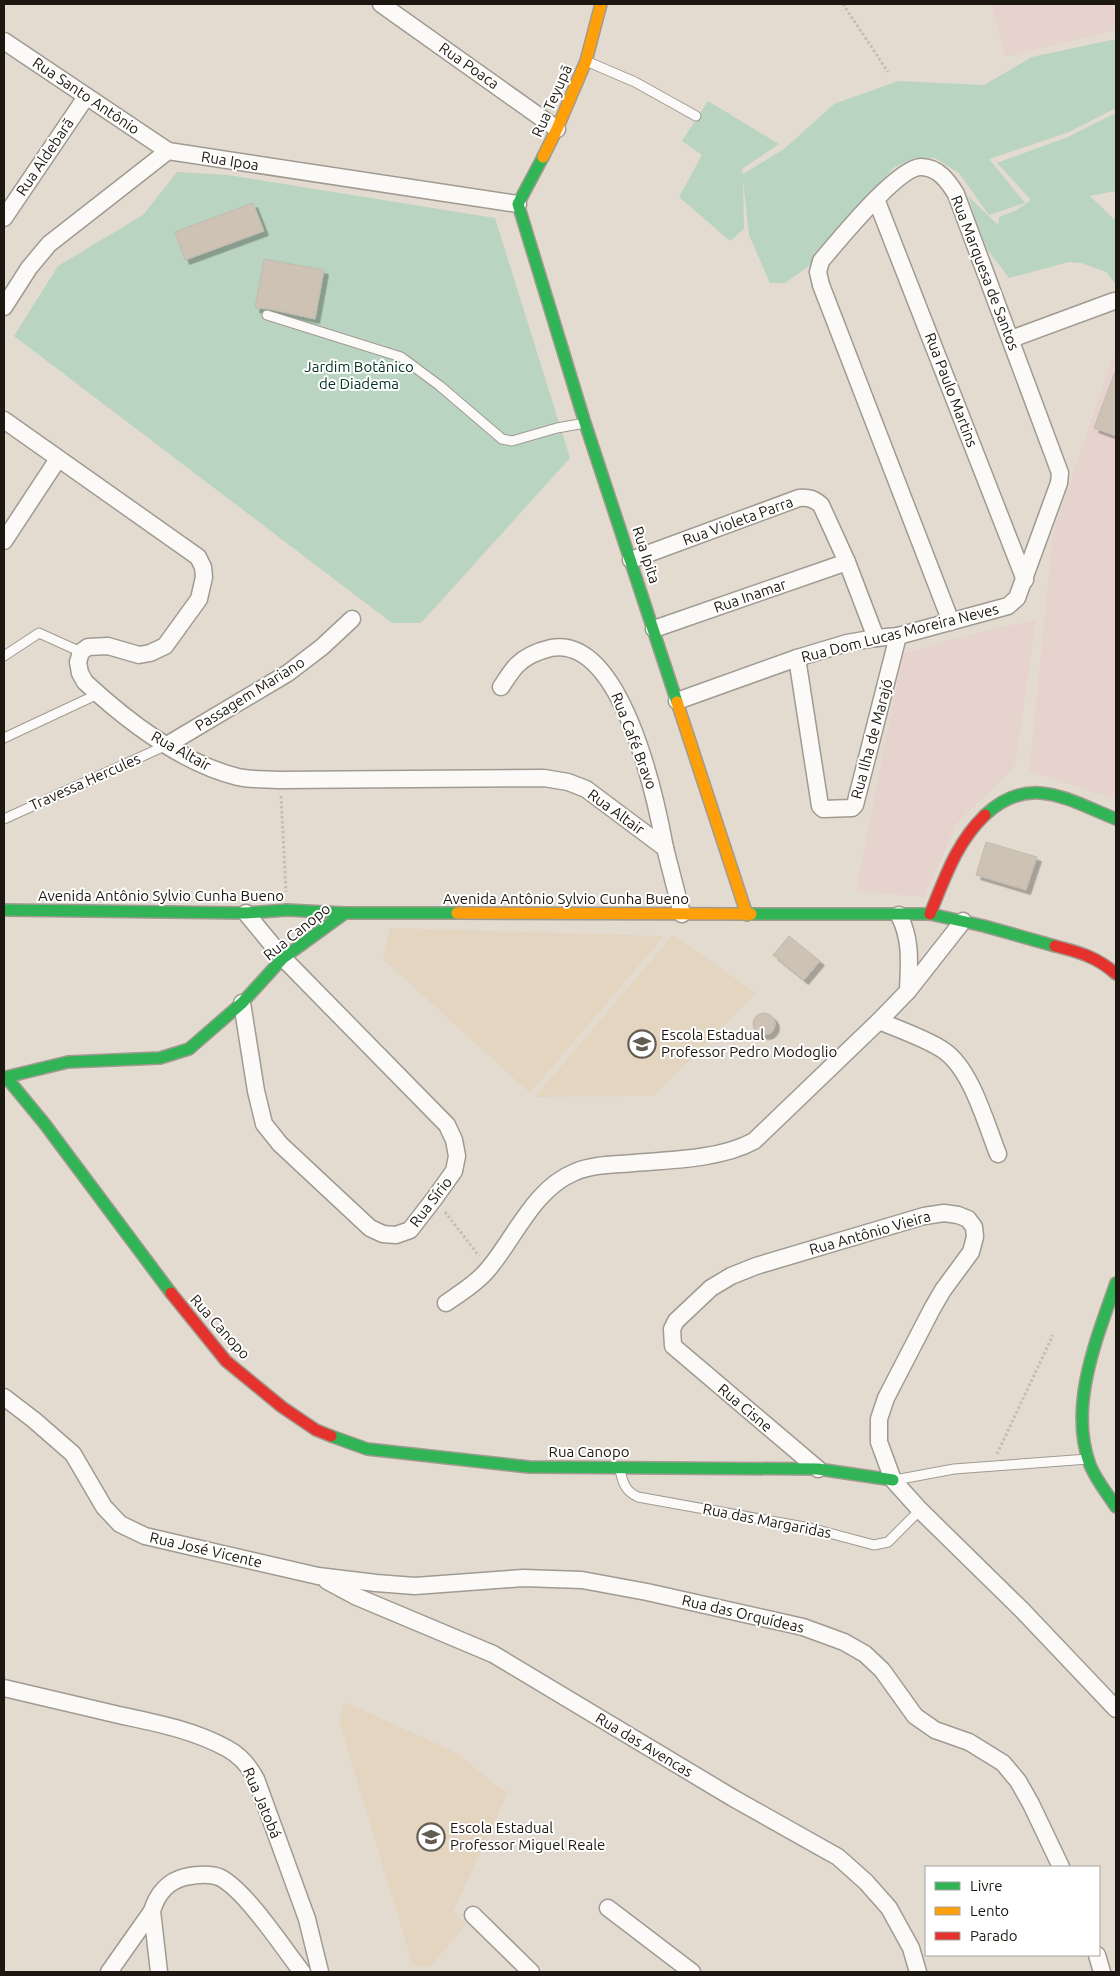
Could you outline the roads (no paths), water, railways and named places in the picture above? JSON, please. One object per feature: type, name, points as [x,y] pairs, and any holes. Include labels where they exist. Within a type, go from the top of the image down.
[{"type":"street","name":"Rua Poaca","points":[[381,4],[557,129]]},
{"type":"street","name":"Rua Teyupã","points":[[518,204],[557,129],[586,61],[601,4]]},
{"type":"street","name":"Rua Santo Antônio","points":[[4,41],[168,151]]},
{"type":"street","name":"Rua Aldebarã","points":[[4,218],[86,97]]},
{"type":"street","name":"Rua Ipoa","points":[[168,151],[518,204]]},
{"type":"street","points":[[4,306],[29,268],[49,244],[168,151]]},
{"type":"street","name":"Rua Marquesa de Santos","points":[[951,622],[820,285],[818,272],[821,261],[876,199],[901,175],[910,169],[921,166],[934,170],[946,178],[956,194],[1060,473],[1059,483],[1025,580]]},
{"type":"street","name":"Rua Paulo Martins","points":[[876,199],[1025,580]]},
{"type":"street","name":"Rua Ipita","points":[[518,204],[585,422],[747,915]]},
{"type":"street","points":[[1011,339],[1114,301]]},
{"type":"street","points":[[4,420],[58,460],[198,557],[203,567],[204,578],[198,599],[165,646],[150,653],[139,655],[108,646],[88,646],[81,652]]},
{"type":"street","points":[[4,541],[58,460]]},
{"type":"street","name":"Rua Violeta Parra","points":[[631,560],[799,498],[815,500],[821,505],[847,562],[876,638]]},
{"type":"street","name":"Rua Inamar","points":[[654,629],[847,562]]},
{"type":"street","name":"Rua Dom Lucas Moreira Neves","points":[[678,701],[797,658],[847,643],[898,636],[1008,606],[1017,598],[1025,580]]},
{"type":"street","name":"Passagem Mariano","points":[[167,745],[288,673],[322,647],[352,619]]},
{"type":"street","name":"Rua Ilha de Marajó","points":[[797,658],[820,806],[823,810],[852,808],[855,804],[898,636]]},
{"type":"street","name":"Rua Café Bravo","points":[[501,686],[517,665],[529,656],[543,650],[558,647],[573,649],[589,659],[607,677],[622,702],[648,775],[658,811],[665,848]]},
{"type":"street","name":"Rua Altair","points":[[81,652],[78,662],[80,673],[85,682],[98,694],[156,739],[207,767],[239,777],[280,780],[544,778],[568,782],[586,789],[665,848]]},
{"type":"street","points":[[930,914],[948,867],[967,837],[996,805],[1014,795],[1030,792],[1052,795],[1116,819]]},
{"type":"street","points":[[665,848],[682,914]]},
{"type":"street","name":"Avenida Antônio Sylvio Cunha Bueno","points":[[4,910],[246,913],[286,910],[345,913],[930,914],[963,920],[1086,954],[1108,966],[1116,974]]},
{"type":"street","name":"Rua Sírio","points":[[242,1003],[256,1091],[264,1124],[280,1144],[370,1228],[383,1234],[396,1235],[410,1230],[454,1171],[457,1156],[454,1140],[447,1125],[284,958],[246,913]]},
{"type":"street","name":"Rua Canopo","points":[[345,913],[284,958],[242,1003],[189,1049],[160,1058],[68,1062],[6,1077],[44,1122],[178,1303],[226,1361],[282,1407],[316,1430],[367,1448],[529,1467],[818,1469],[893,1480]]},
{"type":"street","points":[[898,915],[906,929],[910,948],[908,991]]},
{"type":"street","points":[[446,1303],[471,1286],[489,1268],[538,1200],[554,1183],[576,1171],[598,1166],[718,1154],[739,1149],[754,1141],[908,991],[963,920]]},
{"type":"street","points":[[879,1021],[943,1050],[957,1063],[970,1086],[998,1154]]},
{"type":"street","name":"Rua Antônio Vieira","points":[[672,1346],[672,1329],[676,1322],[711,1288],[731,1276],[756,1266],[924,1216],[944,1213],[968,1219],[974,1227],[975,1237],[970,1252],[935,1303],[886,1398],[879,1419],[879,1442],[893,1480]]},
{"type":"street","points":[[1116,1282],[1092,1353],[1085,1395],[1083,1432],[1088,1459],[1101,1485],[1116,1508]]},
{"type":"street","name":"Rua Cisne","points":[[672,1346],[818,1469]]},
{"type":"street","name":"Rua José Vicente","points":[[4,1397],[73,1454],[104,1507],[120,1524],[145,1536],[318,1576]]},
{"type":"street","points":[[893,1480],[920,1510],[1022,1610],[1116,1709]]},
{"type":"street","name":"Rua das Orquídeas","points":[[318,1576],[415,1586],[523,1578],[582,1580],[647,1592],[803,1627],[844,1642],[865,1654],[882,1670],[915,1716],[935,1730],[969,1742],[1003,1763],[1018,1780],[1061,1866]]},
{"type":"street","name":"Rua das Avencas","points":[[318,1576],[355,1596],[493,1654],[732,1798],[838,1857],[866,1882],[889,1908],[911,1948],[918,1972]]},
{"type":"street","name":"Rua Jatobá","points":[[4,1688],[169,1726],[198,1735],[229,1750],[250,1766],[307,1919],[320,1972]]},
{"type":"street","points":[[109,1972],[152,1911],[159,1893],[176,1880],[198,1874],[218,1877],[239,1891],[302,1972]]},
{"type":"street","points":[[608,1908],[692,1972]]},
{"type":"street","points":[[152,1911],[159,1972]]},
{"type":"street","points":[[473,1915],[531,1972]]},
{"type":"street","points":[[1097,1956],[1102,1972]]},
{"type":"lane","points":[[586,61],[635,82],[696,116]]},
{"type":"lane","points":[[267,315],[401,357],[440,386],[502,439],[512,441],[585,422]]},
{"type":"lane","points":[[4,656],[39,634],[81,652]]},
{"type":"lane","points":[[4,738],[98,694]]},
{"type":"lane","name":"Travessa Hercules","points":[[4,819],[167,745]]},
{"type":"lane","points":[[893,1480],[954,1469],[1088,1459]]},
{"type":"lane","name":"Rua das Margaridas","points":[[620,1467],[624,1487],[629,1493],[638,1497],[810,1528],[874,1545],[888,1542],[920,1510]]},
{"type":"place","name":"Escola Estadual Professor Pedro Modoglio","points":[[642,1044]]},
{"type":"place","name":"Escola Estadual Professor Miguel Reale","points":[[431,1837]]},
{"type":"park label","name":"Jardim Botânico de Diadema","points":[[359,376]]}]
